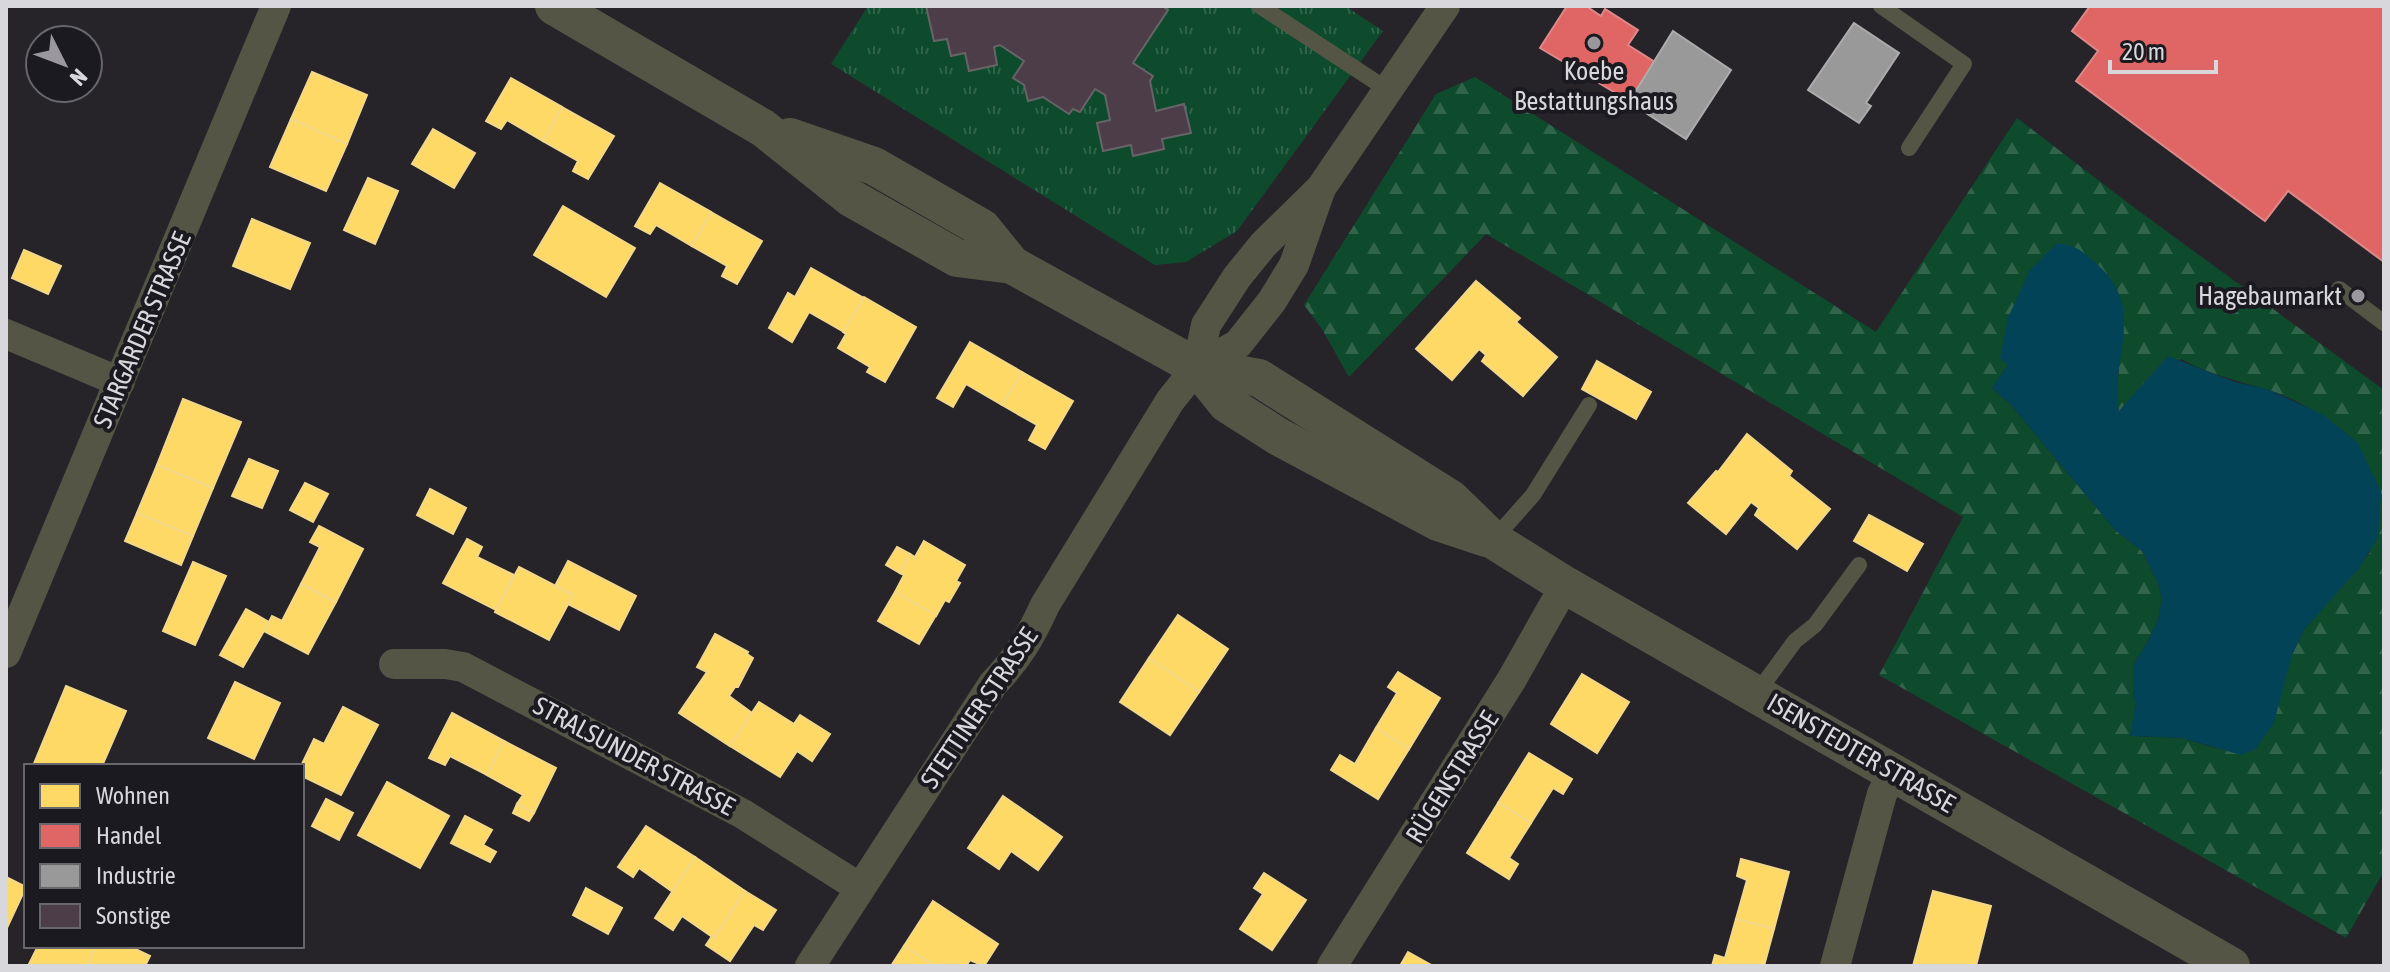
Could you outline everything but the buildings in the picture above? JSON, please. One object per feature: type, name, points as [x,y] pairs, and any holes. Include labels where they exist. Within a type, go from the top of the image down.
[{"type":"street","name":"STARGARDER STRASSE","points":[[6,653],[276,6]]},
{"type":"street","name":"ISENSTEDTER STRASSE","points":[[554,6],[763,128],[874,166],[982,228],[1012,265],[1197,367],[1259,378],[1451,499],[1493,540],[1565,585],[2231,966]]},
{"type":"street","points":[[1197,367],[1206,325],[1237,277],[1263,245],[1321,188],[1445,6]]},
{"type":"street","points":[[1197,367],[1238,344],[1272,301],[1294,265],[1321,188]]},
{"type":"street","points":[[6,334],[120,382]]},
{"type":"street","name":"STETTINER STRASSE","points":[[810,966],[993,684],[1017,659],[1045,605],[1170,401],[1197,367]]},
{"type":"street","name":"RÜGENSTRASSE","points":[[1332,966],[1512,679],[1565,585]]},
{"type":"street","name":"STRALSUNDER STRASSE","points":[[394,664],[463,667],[743,814],[860,888]]},
{"type":"street","points":[[1835,966],[1882,794],[1893,771]]},
{"type":"lane","points":[[1260,6],[1388,90]]},
{"type":"lane","points":[[1881,6],[1964,64],[1909,148]]},
{"type":"lane","points":[[2339,289],[2384,323]]},
{"type":"lane","points":[[1493,540],[1533,495],[1589,405]]},
{"type":"lane","points":[[1757,693],[1795,641],[1815,625],[1859,565]]},
{"type":"green space","points":[[868,6],[1345,6],[1383,31],[1237,231],[1186,262],[1155,265],[831,64]]},
{"type":"green space","points":[[1475,77],[1876,332],[2017,118],[2384,390],[2384,871],[2346,938],[1879,675],[1963,517],[1486,234],[1349,377],[1322,329],[1304,305],[1436,94]],"holes":[[[2181,359],[2290,398],[2325,418],[2358,443],[2370,552],[2304,630],[2282,686],[2215,748],[2182,738],[2131,736],[2136,703],[2133,666],[2158,620],[2162,599],[2158,583],[2142,551],[2115,530],[2011,405],[1992,388],[2008,365],[2119,368],[2116,396],[2119,412]]]},
{"type":"water","points":[[2057,243],[2077,248],[2089,257],[2114,284],[2121,301],[2124,319],[2118,373],[2119,411],[2168,356],[2235,382],[2267,389],[2322,414],[2358,443],[2381,492],[2378,537],[2359,568],[2304,630],[2292,655],[2274,722],[2256,749],[2241,755],[2182,738],[2130,736],[2136,703],[2133,666],[2158,620],[2162,599],[2158,583],[2142,551],[2115,530],[2011,405],[1992,388],[2008,365],[2000,358],[2008,318],[2030,270]]},
{"type":"place","name":"Koebe Bestattungshaus","points":[[1594,43]]},
{"type":"place","name":"Hagebaumarkt","points":[[2358,296]]}]
